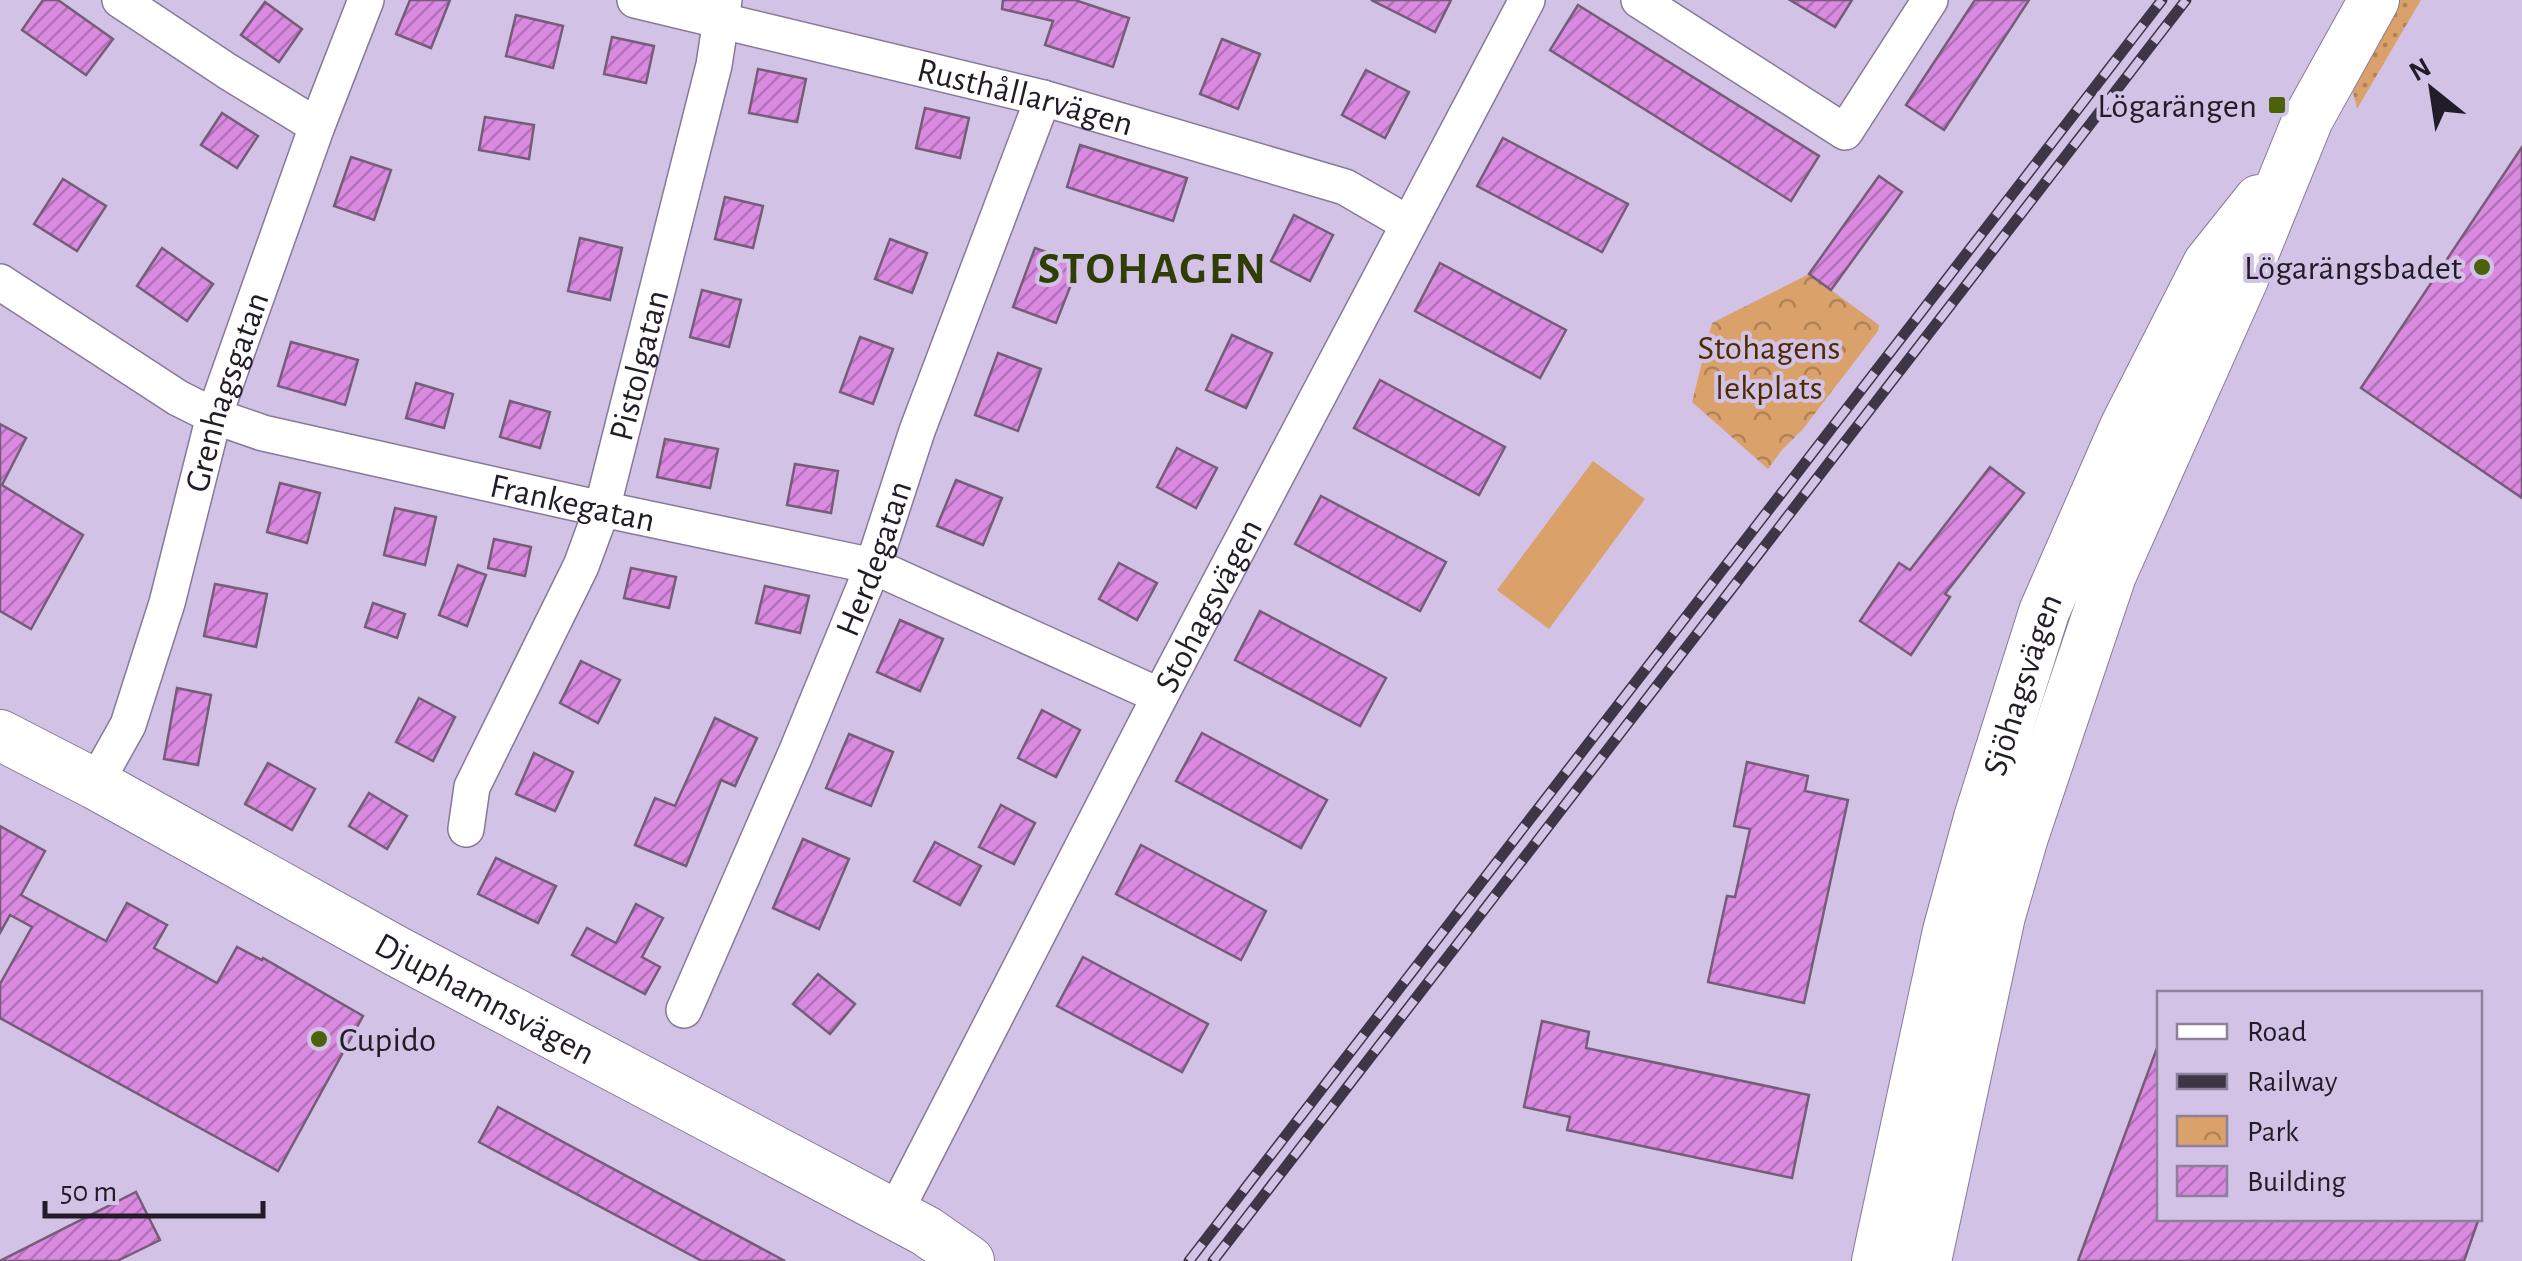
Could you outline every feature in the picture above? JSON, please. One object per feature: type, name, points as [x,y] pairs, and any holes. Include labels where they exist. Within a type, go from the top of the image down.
[{"type":"main road","name":"Sjöhagsvägen","points":[[1926,1261],[2000,916],[2111,575],[2243,279],[2308,119],[2374,0]]},
{"type":"main road","name":"Sjöhagsvägen","points":[[1878,1261],[1948,931],[2044,612],[2125,427],[2208,264],[2292,157]]},
{"type":"main road","points":[[1906,1124],[1952,1032],[1996,869],[2023,836],[2012,802],[2012,713]]},
{"type":"main road","name":"Djuphamnsvägen","points":[[0,736],[926,1231],[969,1261]]},
{"type":"street","points":[[120,0],[318,126]]},
{"type":"street","name":"Grenhagsgatan","points":[[95,784],[128,725],[167,603],[214,416],[366,0]]},
{"type":"street","name":"Rusthållarvägen","points":[[635,0],[722,10],[1043,98],[1345,187],[1408,223]]},
{"type":"street","name":"Stohagsvägen","points":[[894,1214],[1160,696],[1527,0]]},
{"type":"street","points":[[1639,0],[1846,132],[1930,0]]},
{"type":"street","name":"Pistolgatan","points":[[466,830],[472,787],[581,566],[602,509],[714,65],[722,10]]},
{"type":"street","name":"Herdegatan","points":[[684,1010],[873,566],[917,431],[1043,98]]},
{"type":"street","name":"Frankegatan","points":[[0,282],[178,398],[263,434],[873,566],[1160,696]]},
{"type":"green space","points":[[2400,0],[2421,0],[2357,109],[2355,82]]},
{"type":"green space","name":"Stohagens lekplats","points":[[1809,274],[1879,325],[1878,331],[1768,469],[1692,402],[1712,323]]},
{"type":"green space","points":[[1593,461],[1645,499],[1549,629],[1497,590]]},
{"type":"building","points":[[43,0],[58,0],[113,39],[86,75],[22,30]]},
{"type":"building","points":[[410,0],[450,0],[431,48],[396,34]]},
{"type":"building","points":[[1003,0],[1075,0],[1129,18],[1113,67],[1045,45],[1053,21],[1002,9]]},
{"type":"building","points":[[1371,0],[1451,0],[1435,32]]},
{"type":"building","points":[[1790,0],[1852,0],[1835,27]]},
{"type":"building","points":[[1975,0],[2029,0],[1944,130],[1906,105]]},
{"type":"building","points":[[265,2],[302,29],[279,62],[241,35]]},
{"type":"building","points":[[1578,5],[1819,156],[1791,201],[1550,50]]},
{"type":"building","points":[[516,15],[563,26],[553,68],[506,56]]},
{"type":"building","points":[[612,37],[654,46],[646,83],[604,74]]},
{"type":"building","points":[[1222,39],[1260,54],[1238,109],[1200,94]]},
{"type":"building","points":[[758,69],[806,79],[797,122],[749,113]]},
{"type":"building","points":[[1366,70],[1409,92],[1385,138],[1342,115]]},
{"type":"building","points":[[925,108],[969,118],[960,158],[916,148]]},
{"type":"building","points":[[222,113],[258,136],[237,168],[201,145]]},
{"type":"building","points":[[485,117],[534,125],[529,159],[479,150]]},
{"type":"building","points":[[1503,138],[1628,204],[1602,252],[1477,186]]},
{"type":"building","points":[[1080,145],[1187,178],[1173,221],[1067,187]]},
{"type":"building","name":"Lögarängsbadet","points":[[2522,147],[2522,498],[2361,388]]},
{"type":"building","points":[[351,157],[391,170],[374,220],[334,206]]},
{"type":"building","points":[[1879,176],[1902,192],[1831,290],[1809,274]]},
{"type":"building","points":[[63,179],[106,206],[77,251],[34,224]]},
{"type":"building","points":[[725,197],[763,206],[753,248],[715,239]]},
{"type":"building","points":[[1294,215],[1333,235],[1310,281],[1271,261]]},
{"type":"building","points":[[580,238],[622,248],[610,300],[568,291]]},
{"type":"building","points":[[890,239],[927,253],[912,293],[875,279]]},
{"type":"building","points":[[162,248],[213,284],[187,321],[137,286]]},
{"type":"building","points":[[1035,248],[1079,264],[1056,323],[1013,307]]},
{"type":"building","points":[[1440,263],[1566,330],[1540,378],[1415,311]]},
{"type":"building","points":[[702,290],[741,300],[729,347],[690,337]]},
{"type":"building","points":[[1232,335],[1272,353],[1246,408],[1206,390]]},
{"type":"building","points":[[860,337],[893,349],[873,404],[840,392]]},
{"type":"building","points":[[291,342],[358,360],[345,405],[278,386]]},
{"type":"building","points":[[998,353],[1041,369],[1018,431],[975,415]]},
{"type":"building","points":[[1380,380],[1505,447],[1479,495],[1354,428]]},
{"type":"building","points":[[416,383],[453,394],[444,428],[406,418]]},
{"type":"building","points":[[510,401],[550,412],[540,448],[500,437]]},
{"type":"building","points":[[0,424],[26,438],[2,485],[83,535],[31,629],[0,611]]},
{"type":"building","points":[[665,439],[718,449],[710,488],[657,477]]},
{"type":"building","points":[[1177,448],[1217,468],[1196,508],[1157,487]]},
{"type":"building","points":[[795,464],[838,471],[831,513],[787,505]]},
{"type":"building","points":[[1990,467],[2024,493],[1945,594],[1950,597],[1911,655],[1860,621],[1899,563],[1910,570]]},
{"type":"building","points":[[956,480],[1002,498],[983,545],[937,526]]},
{"type":"building","points":[[280,483],[320,493],[307,543],[267,532]]},
{"type":"building","points":[[1321,496],[1446,562],[1420,611],[1295,544]]},
{"type":"building","points":[[395,508],[436,517],[425,565],[384,555]]},
{"type":"building","points":[[494,539],[531,547],[525,576],[488,568]]},
{"type":"building","points":[[1119,563],[1157,583],[1137,620],[1099,599]]},
{"type":"building","points":[[458,565],[486,575],[467,626],[439,615]]},
{"type":"building","points":[[631,568],[676,577],[669,608],[624,598]]},
{"type":"building","points":[[215,584],[267,594],[256,647],[204,636]]},
{"type":"building","points":[[765,586],[809,596],[800,633],[756,623]]},
{"type":"building","points":[[373,603],[405,614],[397,638],[365,627]]},
{"type":"building","points":[[1260,611],[1386,678],[1360,726],[1235,660]]},
{"type":"building","points":[[900,620],[943,639],[920,691],[877,672]]},
{"type":"building","points":[[581,661],[620,680],[598,723],[560,703]]},
{"type":"building","points":[[177,688],[211,695],[198,765],[164,759]]},
{"type":"building","points":[[419,698],[455,717],[433,761],[396,742]]},
{"type":"building","points":[[1042,710],[1080,730],[1056,777],[1018,758]]},
{"type":"building","points":[[715,718],[757,738],[735,786],[721,780],[686,866],[635,845],[655,798],[675,806]]},
{"type":"building","points":[[1202,733],[1327,800],[1301,848],[1176,781]]},
{"type":"building","points":[[849,734],[893,752],[871,806],[826,788]]},
{"type":"building","points":[[534,753],[573,772],[555,811],[516,794]]},
{"type":"building","points":[[1747,762],[1808,776],[1805,791],[1848,800],[1804,1003],[1708,982],[1727,896],[1735,897],[1750,829],[1734,826]]},
{"type":"building","points":[[268,763],[315,789],[292,830],[245,804]]},
{"type":"building","points":[[369,793],[407,816],[387,849],[349,826]]},
{"type":"building","points":[[1001,805],[1035,823],[1014,864],[979,847]]},
{"type":"building","points":[[0,826],[45,851],[21,895],[106,941],[127,903],[167,925],[154,948],[217,983],[237,947],[363,1016],[278,1171],[0,1018],[0,984],[32,927],[10,915],[0,933]]},
{"type":"building","points":[[803,839],[849,859],[819,929],[773,908]]},
{"type":"building","points":[[935,842],[981,866],[960,905],[914,881]]},
{"type":"building","points":[[1141,845],[1266,911],[1241,960],[1116,894]]},
{"type":"building","points":[[496,858],[556,886],[538,923],[478,894]]},
{"type":"building","points":[[636,904],[663,918],[642,957],[660,967],[645,994],[572,955],[587,928],[616,943]]},
{"type":"building","points":[[1083,957],[1208,1024],[1182,1072],[1057,1006]]},
{"type":"building","points":[[818,974],[855,1004],[830,1034],[793,1004]]},
{"type":"building","points":[[1542,1021],[1589,1032],[1586,1048],[1809,1095],[1792,1178],[1567,1130],[1570,1117],[1524,1107]]},
{"type":"building","points":[[2157,1048],[2157,1221],[2478,1221],[2464,1261],[2078,1261]]},
{"type":"building","points":[[498,1107],[785,1261],[702,1261],[479,1142]]},
{"type":"building","points":[[136,1192],[160,1240],[117,1261],[0,1261]]},
{"type":"railway","points":[[1189,1261],[2162,0]]},
{"type":"railway","points":[[1213,1261],[2186,0]]},
{"type":"place","name":"Lögarängen","points":[[2277,105]]},
{"type":"place","name":"Lögarängsbadet","points":[[2482,267]]},
{"type":"place","name":"Cupido","points":[[319,1039]]},
{"type":"district","name":"STOHAGEN","points":[[1153,267]]}]
